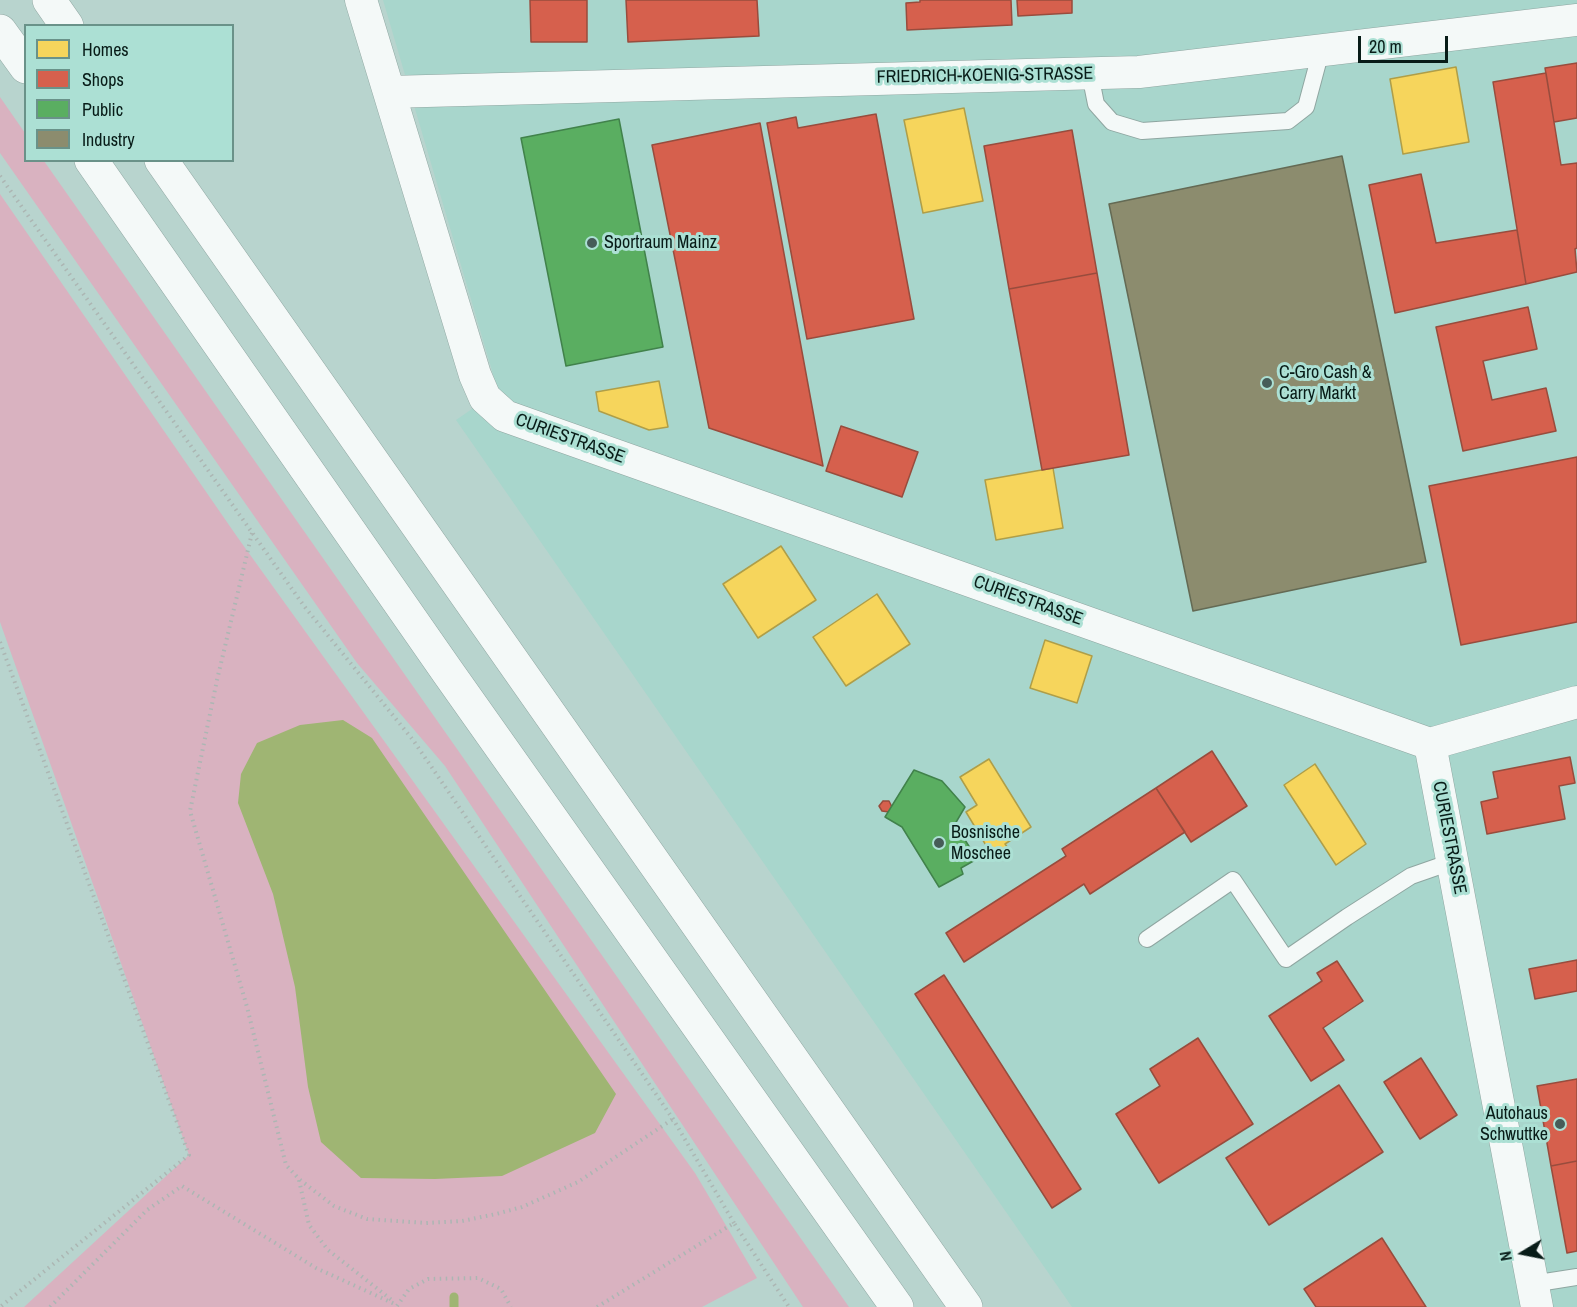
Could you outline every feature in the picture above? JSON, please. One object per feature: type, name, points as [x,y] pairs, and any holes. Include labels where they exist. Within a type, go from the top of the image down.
[{"type":"highway","points":[[49,0],[66,24]]},
{"type":"highway","points":[[0,31],[24,64]]},
{"type":"highway","points":[[92,162],[447,670],[897,1307]]},
{"type":"highway","points":[[162,162],[966,1307]]},
{"type":"street","name":"CURIESTRASSE","points":[[361,0],[475,375],[484,398],[505,416],[1430,744],[1454,861],[1534,1296]]},
{"type":"street","name":"FRIEDRICH-KOENIG-STRASSE","points":[[389,92],[1138,72],[1321,51],[1576,13]]},
{"type":"street","points":[[1430,744],[1577,702]]},
{"type":"lane","points":[[1090,74],[1096,104],[1112,123],[1142,131],[1288,121],[1306,107],[1321,51]]},
{"type":"lane","points":[[1147,939],[1233,880],[1286,959],[1411,876],[1454,861]]},
{"type":"lane","points":[[1534,1296],[1577,1277]]},
{"type":"path","points":[[0,176],[304,606],[413,740],[674,1119],[735,1223],[789,1307]]},
{"type":"path","points":[[252,533],[217,680],[190,812],[248,1007],[286,1166],[334,1206],[367,1219],[426,1224],[462,1221],[522,1207],[578,1182],[674,1119]]},
{"type":"path","points":[[0,642],[189,1155],[0,1306]]},
{"type":"path","points":[[299,1179],[309,1226],[328,1250],[397,1306]]},
{"type":"path","points":[[50,1307],[147,1210],[182,1186],[316,1268],[397,1306]]},
{"type":"path","points":[[597,1307],[735,1223]]},
{"type":"path","points":[[397,1306],[410,1290],[428,1279],[478,1278],[501,1289],[511,1307]]},
{"type":"shaded area","points":[[383,0],[1577,0],[1577,1307],[1072,1307],[456,420],[498,391]]},
{"type":"shaded area","points":[[0,97],[24,132],[24,162],[45,162],[849,1307],[803,1307],[445,766],[357,663],[0,153]]},
{"type":"shaded area","points":[[0,194],[238,538],[695,1173],[757,1278],[702,1307],[24,1307],[189,1155],[0,622]]},
{"type":"shaded area","points":[[343,720],[372,738],[616,1094],[595,1133],[502,1176],[435,1179],[361,1178],[321,1142],[308,1087],[295,987],[273,894],[238,803],[241,774],[257,743],[300,725]]},
{"type":"building: Homes","points":[[1456,67],[1469,142],[1403,154],[1390,79]]},
{"type":"building: Homes","points":[[964,108],[983,201],[923,213],[904,120]]},
{"type":"building: Homes","points":[[659,381],[668,427],[649,430],[599,411],[596,392]]},
{"type":"building: Homes","points":[[1053,468],[1063,528],[996,540],[985,480]]},
{"type":"building: Homes","points":[[781,546],[816,600],[758,638],[723,584]]},
{"type":"building: Homes","points":[[877,594],[910,644],[846,686],[813,637]]},
{"type":"building: Homes","points":[[1045,640],[1092,656],[1077,703],[1030,688]]},
{"type":"building: Homes","points":[[989,759],[1031,827],[1005,844],[1008,848],[993,857],[966,812],[977,805],[960,777]]},
{"type":"building: Homes","points":[[1315,764],[1366,844],[1336,865],[1284,785]]},
{"type":"building: Shops","points":[[530,0],[587,0],[587,42],[531,42]]},
{"type":"building: Shops","points":[[626,0],[757,0],[759,36],[628,42]]},
{"type":"building: Shops","points":[[920,0],[1011,0],[1012,25],[907,30],[906,3],[920,2]]},
{"type":"building: Shops","points":[[1017,0],[1072,0],[1072,13],[1018,16]]},
{"type":"building: Shops","points":[[1577,63],[1577,118],[1554,122],[1545,68]]},
{"type":"building: Shops","points":[[1546,73],[1561,165],[1577,163],[1577,248],[1575,249],[1577,272],[1526,284],[1493,82]]},
{"type":"building: Shops","points":[[876,114],[914,319],[807,339],[767,123],[796,117],[798,128]]},
{"type":"building: Shops","points":[[760,123],[823,466],[709,428],[652,145]]},
{"type":"building: Shops","points":[[1072,130],[1097,273],[1009,289],[984,146]]},
{"type":"building: Shops","points":[[1421,174],[1436,243],[1517,230],[1526,284],[1395,313],[1369,185]]},
{"type":"building: Shops","points":[[1097,273],[1129,455],[1042,470],[1009,289]]},
{"type":"building: Shops","points":[[1528,307],[1537,349],[1483,361],[1492,400],[1546,388],[1556,431],[1463,451],[1436,327]]},
{"type":"building: Shops","points":[[841,426],[918,452],[902,497],[826,471]]},
{"type":"building: Shops","points":[[1577,457],[1577,622],[1461,645],[1429,486]]},
{"type":"building: Shops","points":[[1212,751],[1247,806],[1191,842],[1156,788]]},
{"type":"building: Shops","points":[[1570,757],[1575,783],[1559,786],[1565,819],[1487,834],[1481,802],[1498,798],[1493,772]]},
{"type":"building: Shops","points":[[1156,788],[1185,832],[1090,894],[1084,884],[964,962],[946,933],[1066,856],[1062,849]]},
{"type":"building: Shops","points":[[883,801],[889,801],[892,807],[889,812],[882,811],[879,806]]},
{"type":"building: Shops","points":[[1577,960],[1577,991],[1535,999],[1529,969]]},
{"type":"building: Shops","points":[[1337,961],[1363,1001],[1323,1028],[1344,1060],[1311,1081],[1269,1016],[1322,981],[1317,973]]},
{"type":"building: Shops","points":[[944,975],[1081,1189],[1052,1208],[915,994]]},
{"type":"building: Shops","points":[[1198,1038],[1253,1124],[1159,1183],[1116,1114],[1160,1086],[1150,1069]]},
{"type":"building: Shops","points":[[1421,1058],[1457,1115],[1420,1139],[1384,1082]]},
{"type":"building: Shops","name":"Autohaus Schwuttke","points":[[1577,1079],[1577,1161],[1551,1166],[1537,1086]]},
{"type":"building: Shops","points":[[1339,1085],[1383,1152],[1269,1225],[1226,1158]]},
{"type":"building: Shops","points":[[1577,1161],[1577,1251],[1567,1253],[1551,1166]]},
{"type":"building: Shops","points":[[1382,1238],[1426,1307],[1316,1307],[1304,1289]]},
{"type":"building: Public","name":"Sportraum Mainz","points":[[619,119],[663,347],[566,366],[521,138]]},
{"type":"building: Public","name":"Bosnische Moschee","points":[[914,770],[942,781],[965,807],[955,824],[977,859],[961,868],[963,874],[939,887],[902,827],[885,817]]},
{"type":"building: Industry","name":"C-Gro Cash & Carry Markt","points":[[1342,156],[1426,562],[1193,611],[1109,204]]},
{"type":"waterway","points":[[454,1297],[454,1307]]},
{"type":"place","name":"Sportraum Mainz","points":[[592,243]]},
{"type":"place","name":"C-Gro Cash & Carry Markt","points":[[1267,383]]},
{"type":"place","name":"Bosnische Moschee","points":[[939,843]]},
{"type":"place","name":"Autohaus Schwuttke","points":[[1560,1124]]}]
